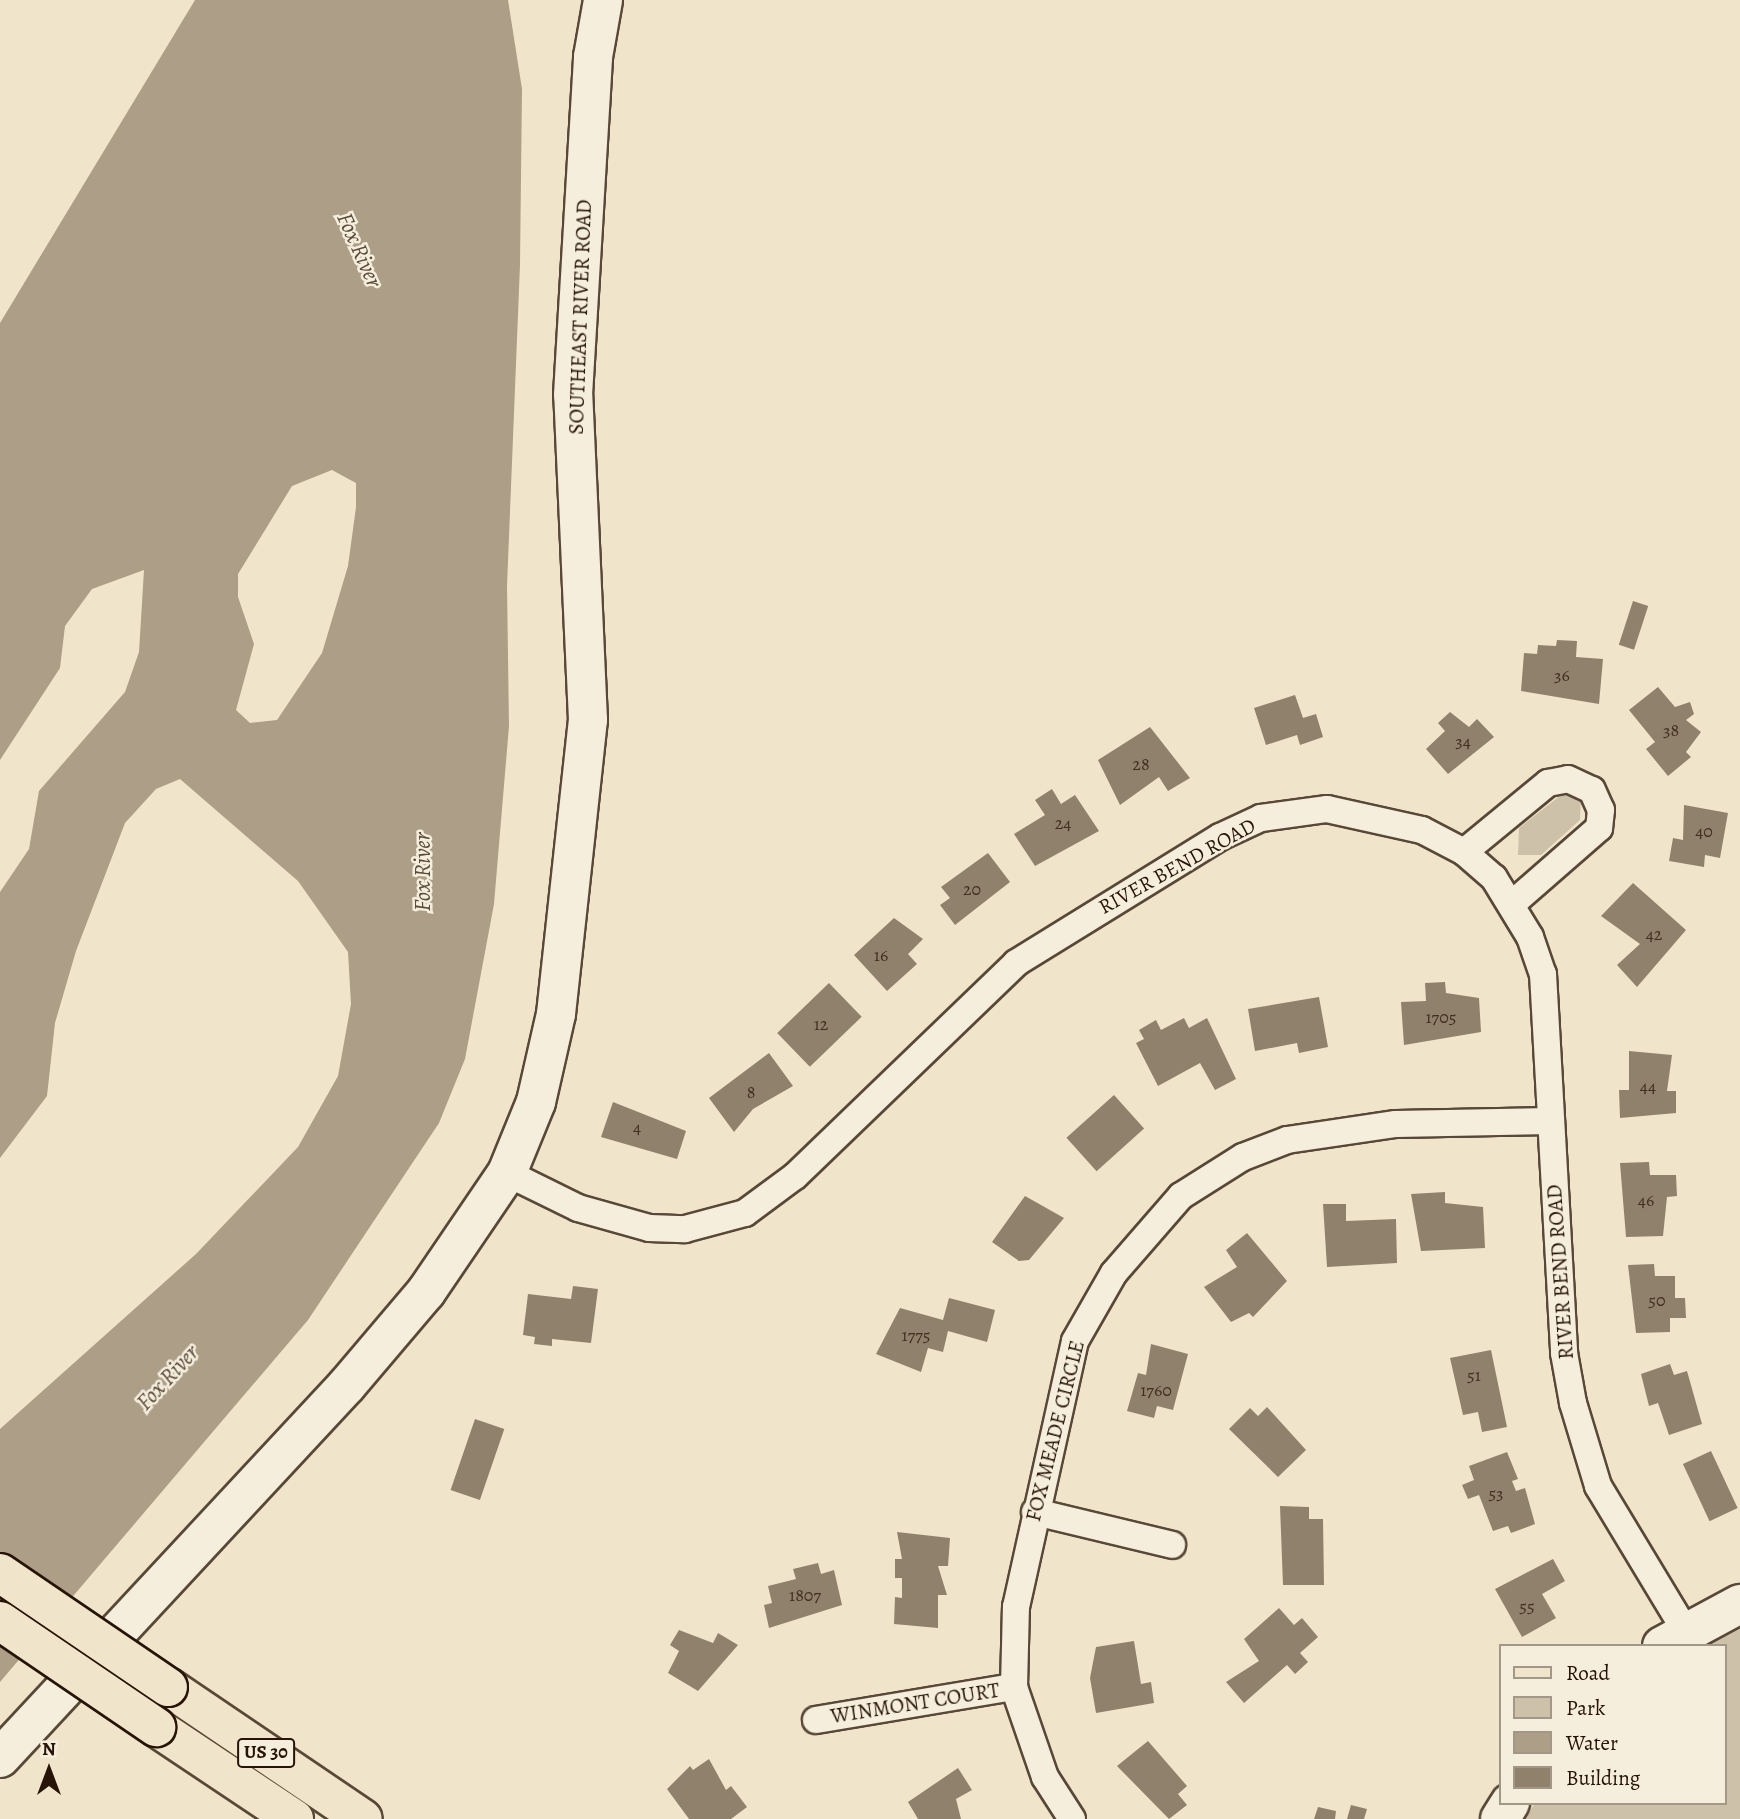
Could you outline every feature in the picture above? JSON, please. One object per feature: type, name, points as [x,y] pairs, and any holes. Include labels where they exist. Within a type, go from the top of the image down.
[{"type":"main road","name":"US 30","points":[[0,1573],[363,1819]]},
{"type":"main road","name":"US 30","points":[[0,1621],[294,1819]]},
{"type":"street","name":"SOUTHEAST RIVER ROAD","points":[[0,1758],[347,1385],[426,1292],[507,1173],[550,1053],[588,720],[573,395],[593,57],[603,0]]},
{"type":"street","points":[[1464,852],[1548,783],[1568,779],[1592,790],[1601,810],[1599,828],[1512,904]]},
{"type":"street","name":"RIVER BEND ROAD","points":[[507,1173],[578,1208],[649,1228],[685,1229],[745,1213],[795,1176],[1016,963],[1220,837],[1261,818],[1327,809],[1394,820],[1464,852],[1512,904],[1543,974],[1550,1121],[1573,1403],[1598,1486],[1674,1639]]},
{"type":"street","name":"FOX MEADE CIRCLE","points":[[1072,1819],[1045,1777],[1014,1686],[1016,1607],[1074,1341],[1114,1273],[1181,1196],[1235,1161],[1287,1140],[1396,1124],[1550,1121]]},
{"type":"street","points":[[1035,1512],[1172,1545]]},
{"type":"street","points":[[1674,1639],[1740,1604]]},
{"type":"street","name":"WINMONT COURT","points":[[816,1720],[1014,1686]]},
{"type":"green space","points":[[1566,791],[1581,797],[1580,820],[1541,855],[1518,855],[1519,828]]},
{"type":"green space","points":[[1740,1629],[1740,1819],[1525,1819],[1534,1805],[1726,1805],[1726,1644],[1711,1644]]},
{"type":"water","name":"Fox River","points":[[195,0],[508,0],[522,89],[520,265],[507,586],[509,726],[494,904],[465,1059],[439,1123],[308,1320],[0,1682],[0,1429],[196,1254],[298,1147],[338,1076],[351,1004],[348,952],[298,881],[180,779],[156,789],[125,823],[76,951],[55,1023],[47,1096],[0,1158],[0,892],[29,849],[39,791],[125,692],[139,652],[144,570],[92,589],[65,626],[60,668],[0,760],[0,323]],"holes":[[[332,470],[356,483],[356,507],[348,566],[322,653],[277,720],[250,723],[236,710],[254,644],[238,597],[238,574],[292,486]]]},
{"type":"building","points":[[1633,601],[1648,606],[1634,650],[1619,645]]},
{"type":"building","points":[[1557,640],[1577,641],[1576,657],[1603,659],[1599,704],[1521,691],[1524,653],[1537,654],[1538,645],[1556,646]]},
{"type":"building","points":[[1658,687],[1675,707],[1690,702],[1694,714],[1686,720],[1701,732],[1686,752],[1691,757],[1668,776],[1646,749],[1655,742],[1629,710]]},
{"type":"building","points":[[1295,695],[1303,718],[1316,714],[1323,737],[1300,745],[1297,735],[1266,745],[1254,708]]},
{"type":"building","points":[[1450,712],[1469,727],[1477,719],[1494,737],[1448,774],[1426,749],[1445,731],[1438,723]]},
{"type":"building","points":[[1150,727],[1190,778],[1168,791],[1159,777],[1120,805],[1098,760]]},
{"type":"building","points":[[1052,789],[1061,804],[1075,795],[1099,831],[1035,866],[1014,834],[1045,815],[1035,800]]},
{"type":"building","points":[[1684,805],[1728,813],[1720,858],[1705,855],[1704,867],[1669,861],[1673,838],[1683,840]]},
{"type":"building","points":[[988,853],[1010,882],[955,925],[940,905],[950,898],[941,887]]},
{"type":"building","points":[[1633,883],[1686,930],[1637,987],[1617,965],[1640,944],[1601,916]]},
{"type":"building","points":[[894,918],[923,939],[908,954],[917,964],[887,991],[854,955]]},
{"type":"building","points":[[1445,982],[1446,993],[1479,998],[1481,1032],[1404,1045],[1401,1002],[1426,1001],[1425,983]]},
{"type":"building","points":[[829,983],[862,1017],[810,1067],[777,1033]]},
{"type":"building","points":[[1319,997],[1328,1047],[1299,1053],[1297,1043],[1255,1051],[1248,1009]]},
{"type":"building","points":[[1184,1018],[1189,1028],[1207,1018],[1236,1079],[1215,1090],[1200,1063],[1158,1086],[1136,1043],[1144,1039],[1139,1030],[1156,1020],[1161,1030]]},
{"type":"building","points":[[1629,1051],[1672,1055],[1667,1091],[1676,1091],[1676,1113],[1620,1118],[1619,1090],[1629,1090]]},
{"type":"building","points":[[769,1053],[793,1086],[753,1109],[734,1132],[709,1098]]},
{"type":"building","points":[[1114,1095],[1144,1128],[1097,1171],[1066,1138]]},
{"type":"building","points":[[613,1102],[686,1131],[677,1159],[601,1137]]},
{"type":"building","points":[[1649,1162],[1650,1175],[1676,1175],[1677,1196],[1667,1197],[1663,1236],[1626,1237],[1620,1163]]},
{"type":"building","points":[[1445,1192],[1445,1203],[1483,1207],[1485,1248],[1421,1251],[1411,1194]]},
{"type":"building","points":[[1025,1196],[1064,1218],[1029,1260],[1019,1261],[992,1242]]},
{"type":"building","points":[[1323,1204],[1346,1204],[1346,1221],[1396,1219],[1397,1263],[1327,1267]]},
{"type":"building","points":[[1247,1233],[1287,1281],[1253,1317],[1249,1313],[1231,1322],[1204,1287],[1237,1267],[1226,1250]]},
{"type":"building","points":[[1654,1264],[1655,1276],[1675,1276],[1675,1298],[1685,1298],[1686,1318],[1670,1318],[1670,1332],[1636,1333],[1628,1265]]},
{"type":"building","points":[[573,1286],[598,1289],[591,1343],[552,1339],[552,1346],[534,1344],[535,1337],[523,1335],[528,1294],[571,1299]]},
{"type":"building","points":[[949,1298],[995,1310],[987,1342],[948,1331],[943,1352],[928,1348],[921,1372],[876,1354],[900,1308],[943,1320]]},
{"type":"building","points":[[1151,1344],[1188,1354],[1173,1410],[1157,1406],[1154,1418],[1127,1411],[1138,1373],[1146,1375]]},
{"type":"building","points":[[1491,1350],[1507,1427],[1482,1432],[1478,1412],[1463,1415],[1450,1358]]},
{"type":"building","points":[[1670,1364],[1674,1375],[1687,1371],[1702,1424],[1669,1435],[1658,1403],[1649,1406],[1641,1374]]},
{"type":"building","points":[[1267,1407],[1306,1450],[1278,1477],[1229,1429],[1250,1408],[1258,1416]]},
{"type":"building","points":[[475,1419],[504,1429],[480,1500],[451,1490]]},
{"type":"building","points":[[1711,1451],[1738,1508],[1710,1521],[1683,1464]]},
{"type":"building","points":[[1507,1452],[1518,1479],[1512,1481],[1516,1491],[1525,1488],[1535,1524],[1511,1533],[1508,1526],[1493,1531],[1479,1495],[1468,1499],[1462,1485],[1474,1480],[1469,1466]]},
{"type":"building","points":[[1280,1506],[1309,1507],[1309,1519],[1323,1519],[1324,1585],[1283,1585]]},
{"type":"building","points":[[897,1532],[950,1538],[948,1566],[938,1566],[947,1595],[938,1595],[938,1628],[894,1624],[895,1597],[902,1598],[902,1578],[895,1578],[895,1559],[902,1559]]},
{"type":"building","points":[[1553,1559],[1565,1581],[1542,1594],[1556,1618],[1522,1637],[1495,1589]]},
{"type":"building","points":[[818,1563],[821,1574],[834,1570],[842,1605],[769,1628],[764,1605],[772,1603],[768,1586],[796,1579],[793,1569]]},
{"type":"building","points":[[1279,1608],[1294,1625],[1302,1618],[1318,1637],[1300,1653],[1308,1662],[1295,1674],[1287,1665],[1244,1703],[1226,1682],[1259,1661],[1244,1639]]},
{"type":"building","points":[[679,1630],[713,1643],[718,1633],[738,1645],[698,1691],[668,1673],[679,1651],[670,1645]]},
{"type":"building","points":[[1134,1641],[1141,1684],[1151,1682],[1154,1703],[1096,1713],[1090,1678],[1096,1647]]},
{"type":"building","points":[[1148,1741],[1187,1786],[1178,1794],[1187,1805],[1169,1819],[1117,1766]]},
{"type":"building","points":[[709,1759],[726,1790],[731,1786],[747,1807],[731,1819],[689,1819],[667,1789],[690,1766],[693,1770]]},
{"type":"building","points":[[958,1768],[972,1790],[956,1799],[961,1819],[918,1819],[908,1802]]},
{"type":"building","points":[[1351,1805],[1367,1809],[1364,1819],[1347,1819]]},
{"type":"building","points":[[1318,1807],[1336,1811],[1335,1819],[1314,1819]]}]
